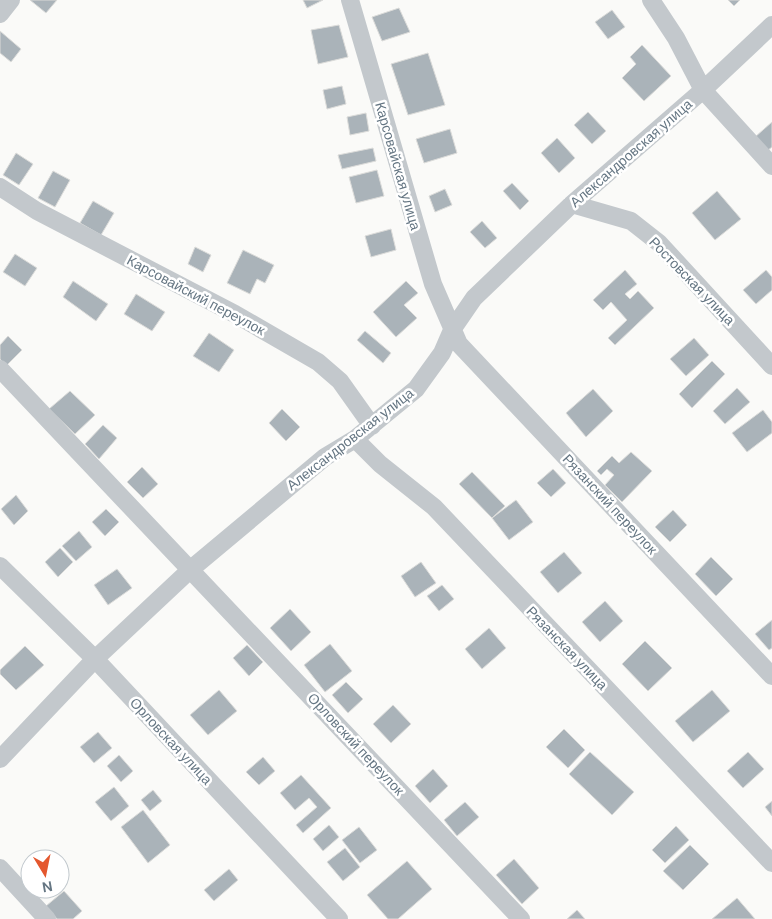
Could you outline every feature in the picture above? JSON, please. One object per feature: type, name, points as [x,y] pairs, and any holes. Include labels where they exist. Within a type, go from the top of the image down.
[{"type":"street","points":[[0,14],[11,0]]},
{"type":"street","name":"Карсовайская улица","points":[[350,0],[433,284],[452,330]]},
{"type":"street","points":[[651,0],[676,38],[703,90],[772,166]]},
{"type":"street","name":"Александровская улица","points":[[0,759],[95,659],[191,569],[325,456],[355,439],[416,389],[442,353],[452,330],[474,298],[572,204],[703,90],[772,26]]},
{"type":"street","name":"Карсовайский переулок","points":[[0,187],[37,211],[235,314],[318,362],[340,381],[372,426]]},
{"type":"street","name":"Ростовская улица","points":[[572,204],[631,221],[659,243],[772,366]]},
{"type":"street","name":"Рязанский переулок","points":[[452,330],[459,344],[772,676]]},
{"type":"street","points":[[0,369],[191,569]]},
{"type":"street","name":"Рязанская улица","points":[[355,439],[380,464],[434,507],[772,863]]},
{"type":"street","name":"Орловская улица","points":[[0,566],[95,659],[339,919]]},
{"type":"street","name":"Орловский переулок","points":[[191,569],[521,919]]},
{"type":"street","points":[[0,868],[47,919]]},
{"type":"building","points":[[30,0],[57,0],[46,13]]},
{"type":"building","points":[[303,0],[323,0],[307,8]]},
{"type":"building","points":[[728,0],[740,0],[734,6]]},
{"type":"building","points":[[399,8],[410,32],[382,41],[372,17]]},
{"type":"building","points":[[612,10],[625,27],[608,39],[595,22]]},
{"type":"building","points":[[339,25],[348,57],[318,64],[311,30]]},
{"type":"building","points":[[0,31],[21,49],[11,62],[0,53]]},
{"type":"building","points":[[642,45],[671,76],[644,101],[622,78],[636,64],[630,57]]},
{"type":"building","points":[[428,53],[445,105],[408,115],[391,64]]},
{"type":"building","points":[[342,86],[346,104],[327,109],[323,90]]},
{"type":"building","points":[[588,112],[606,131],[592,144],[574,125]]},
{"type":"building","points":[[366,113],[369,131],[350,135],[347,117]]},
{"type":"building","points":[[772,122],[772,147],[767,151],[755,137]]},
{"type":"building","points":[[450,129],[457,153],[424,163],[416,139]]},
{"type":"building","points":[[557,138],[575,158],[559,173],[541,153]]},
{"type":"building","points":[[373,148],[376,161],[342,169],[338,155]]},
{"type":"building","points":[[16,153],[33,164],[19,185],[3,175]]},
{"type":"building","points":[[377,170],[384,196],[356,203],[349,177]]},
{"type":"building","points":[[53,171],[70,180],[55,207],[38,198]]},
{"type":"building","points":[[512,183],[529,201],[520,210],[503,191]]},
{"type":"building","points":[[445,189],[452,205],[435,212],[429,196]]},
{"type":"building","points":[[717,191],[741,219],[715,240],[692,213]]},
{"type":"building","points":[[93,201],[114,213],[101,235],[80,223]]},
{"type":"building","points":[[482,221],[497,238],[485,248],[470,232]]},
{"type":"building","points":[[391,229],[396,250],[371,257],[365,236]]},
{"type":"building","points":[[195,247],[211,255],[203,272],[188,264]]},
{"type":"building","points":[[243,250],[274,265],[265,283],[257,279],[250,294],[227,283]]},
{"type":"building","points":[[15,254],[37,268],[25,286],[3,272]]},
{"type":"building","points":[[625,270],[637,284],[625,294],[630,299],[638,291],[654,308],[615,345],[608,338],[627,320],[611,302],[603,310],[593,300]]},
{"type":"building","points":[[766,270],[772,277],[772,290],[756,304],[743,290]]},
{"type":"building","points":[[73,281],[108,304],[96,321],[63,297]]},
{"type":"building","points":[[406,281],[418,293],[404,305],[417,318],[396,337],[373,312]]},
{"type":"building","points":[[136,294],[165,312],[152,331],[124,314]]},
{"type":"building","points":[[365,331],[391,353],[383,363],[357,340]]},
{"type":"building","points":[[209,333],[234,350],[219,372],[193,356]]},
{"type":"building","points":[[8,336],[22,350],[6,366],[0,359],[0,345]]},
{"type":"building","points":[[694,338],[709,355],[686,376],[670,359]]},
{"type":"building","points":[[712,361],[725,374],[692,408],[679,394]]},
{"type":"building","points":[[737,388],[750,402],[725,424],[713,411]]},
{"type":"building","points":[[593,389],[613,411],[586,437],[566,413]]},
{"type":"building","points":[[70,391],[95,415],[75,434],[49,409]]},
{"type":"building","points":[[282,409],[300,427],[286,441],[269,423]]},
{"type":"building","points":[[763,410],[772,422],[772,433],[747,452],[732,433]]},
{"type":"building","points":[[103,425],[117,438],[99,459],[85,444]]},
{"type":"building","points":[[631,452],[652,471],[622,502],[605,485],[614,475],[607,469],[601,475],[597,471],[612,456],[619,463]]},
{"type":"building","points":[[142,467],[158,484],[143,498],[127,482]]},
{"type":"building","points":[[553,469],[566,483],[551,497],[537,483]]},
{"type":"building","points":[[472,472],[505,506],[492,518],[459,484]]},
{"type":"building","points":[[16,495],[28,511],[14,525],[1,509]]},
{"type":"building","points":[[516,500],[533,522],[509,540],[492,518]]},
{"type":"building","points":[[106,509],[119,522],[105,536],[92,522]]},
{"type":"building","points":[[673,510],[687,525],[670,542],[655,527]]},
{"type":"building","points":[[79,531],[92,547],[76,561],[62,546]]},
{"type":"building","points":[[60,548],[73,562],[58,577],[45,562]]},
{"type":"building","points":[[564,552],[582,573],[558,593],[540,572]]},
{"type":"building","points":[[711,557],[733,579],[716,596],[695,574]]},
{"type":"building","points":[[421,562],[436,583],[415,597],[401,576]]},
{"type":"building","points":[[117,569],[132,588],[108,605],[94,585]]},
{"type":"building","points":[[442,585],[454,599],[439,611],[427,596]]},
{"type":"building","points":[[605,601],[623,621],[600,642],[582,622]]},
{"type":"building","points":[[290,609],[311,632],[291,651],[270,628]]},
{"type":"building","points":[[772,620],[772,648],[769,650],[755,634]]},
{"type":"building","points":[[489,628],[506,648],[482,669],[465,649]]},
{"type":"building","points":[[645,641],[672,668],[648,691],[622,664]]},
{"type":"building","points":[[330,644],[352,671],[325,692],[304,665]]},
{"type":"building","points":[[247,645],[263,662],[249,676],[233,658]]},
{"type":"building","points":[[25,646],[44,665],[16,690],[0,674],[0,670]]},
{"type":"building","points":[[346,682],[363,699],[348,713],[332,695]]},
{"type":"building","points":[[219,690],[237,711],[208,735],[190,715]]},
{"type":"building","points":[[712,690],[730,711],[693,742],[675,721]]},
{"type":"building","points":[[393,705],[411,724],[391,743],[373,724]]},
{"type":"building","points":[[564,729],[585,750],[568,768],[546,747]]},
{"type":"building","points":[[98,732],[112,748],[94,763],[80,747]]},
{"type":"building","points":[[590,752],[634,792],[612,815],[569,774]]},
{"type":"building","points":[[748,752],[764,769],[743,788],[727,771]]},
{"type":"building","points":[[119,755],[133,771],[121,782],[107,766]]},
{"type":"building","points":[[263,757],[275,771],[259,785],[246,772]]},
{"type":"building","points":[[433,769],[448,786],[430,803],[415,786]]},
{"type":"building","points":[[301,775],[331,808],[303,833],[296,825],[317,807],[309,798],[295,810],[280,793]]},
{"type":"building","points":[[114,787],[129,806],[111,821],[95,802]]},
{"type":"building","points":[[153,790],[162,801],[150,811],[141,800]]},
{"type":"building","points":[[772,801],[772,816],[765,807]]},
{"type":"building","points":[[465,802],[479,817],[457,836],[444,820]]},
{"type":"building","points":[[143,810],[170,845],[148,863],[121,827]]},
{"type":"building","points":[[329,825],[339,837],[323,851],[313,839]]},
{"type":"building","points":[[676,826],[689,840],[665,863],[652,850]]},
{"type":"building","points":[[359,827],[377,850],[360,863],[342,840]]},
{"type":"building","points":[[690,845],[709,864],[683,890],[663,871]]},
{"type":"building","points":[[345,848],[360,867],[343,881],[327,862]]},
{"type":"building","points":[[514,859],[539,888],[522,904],[496,875]]},
{"type":"building","points":[[407,861],[432,889],[398,919],[388,919],[367,895]]},
{"type":"building","points":[[229,869],[238,880],[214,901],[204,890]]},
{"type":"building","points":[[70,898],[82,911],[73,919],[57,919],[46,906],[54,899]]},
{"type":"building","points":[[737,898],[755,919],[712,919]]},
{"type":"building","points":[[577,910],[585,919],[567,919]]}]
